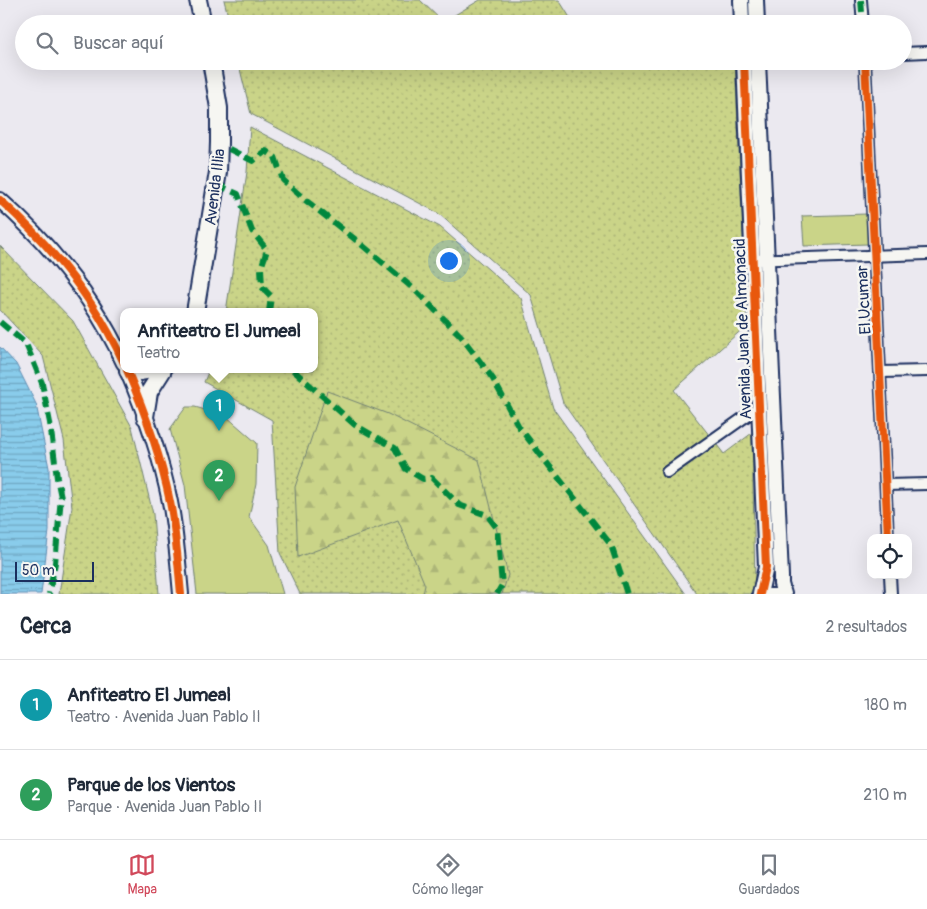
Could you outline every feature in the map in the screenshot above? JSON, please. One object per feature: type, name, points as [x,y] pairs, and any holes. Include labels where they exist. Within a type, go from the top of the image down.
[{"type":"main road","points":[[198,0],[201,15]]},
{"type":"main road","name":"Avenida Illia","points":[[196,308],[217,178],[219,152],[219,108],[213,70]]},
{"type":"main road","points":[[145,417],[149,392],[161,373]]},
{"type":"street","points":[[741,0],[742,15]]},
{"type":"street","points":[[756,0],[756,15]]},
{"type":"street","points":[[861,0],[862,15]]},
{"type":"street","points":[[912,53],[927,52]]},
{"type":"street","name":"Avenida Juan de Almonacid","points":[[744,70],[766,566],[760,594]]},
{"type":"street","points":[[758,70],[781,584],[784,594]]},
{"type":"street","name":"El Ucumar","points":[[866,70],[888,534]]},
{"type":"street","points":[[0,200],[52,250],[89,301],[120,354]]},
{"type":"street","points":[[752,260],[927,254]]},
{"type":"street","points":[[881,372],[927,371]]},
{"type":"street","points":[[128,373],[157,450],[170,504],[181,594]]},
{"type":"street","points":[[667,472],[759,407]]},
{"type":"street","points":[[886,485],[927,484]]},
{"type":"street","points":[[890,579],[890,594]]},
{"type":"street","points":[[769,594],[777,594]]},
{"type":"green space","points":[[224,0],[420,0],[436,15],[228,15]]},
{"type":"green space","points":[[480,0],[559,0],[568,15],[455,15]]},
{"type":"green space","points":[[240,70],[735,70],[747,325],[674,390],[724,454],[752,433],[755,584],[750,594],[697,594],[563,403],[531,295],[438,213],[251,114]]},
{"type":"green space","points":[[250,127],[440,227],[521,298],[553,408],[686,594],[300,594],[280,553],[272,420],[204,382],[208,373],[318,373],[318,308],[227,308],[247,172]]},
{"type":"green space","points":[[867,214],[868,244],[804,246],[802,216]]},
{"type":"green space","points":[[0,246],[73,321],[132,427],[153,514],[159,594],[59,594],[72,507],[64,440],[43,356],[0,310]]},
{"type":"green space","points":[[327,391],[388,414],[479,460],[508,575],[502,594],[423,594],[425,585],[398,520],[298,557],[295,487]]},
{"type":"green space","points":[[186,407],[195,407],[226,416],[257,443],[256,484],[249,517],[269,545],[283,594],[197,594],[185,485],[170,429]]},
{"type":"water","points":[[0,347],[16,364],[36,404],[49,468],[49,531],[41,594],[0,594]]},
{"type":"marked path","points":[[861,0],[862,15]]},
{"type":"marked path","points":[[229,149],[253,161],[266,151],[275,157],[283,180],[415,290],[461,336],[493,379],[519,427],[611,545],[627,594]]},
{"type":"marked path","points":[[216,184],[238,194],[252,231],[267,250],[261,268],[262,287],[271,296],[270,308]]},
{"type":"marked path","points":[[0,322],[26,344],[42,383],[50,423],[61,497],[55,563],[49,594]]},
{"type":"marked path","points":[[296,373],[355,425],[395,448],[406,469],[423,479],[432,478],[459,505],[487,515],[497,528],[502,585],[497,594]]},
{"type":"cycle path","points":[[744,70],[766,567],[760,594]]},
{"type":"cycle path","points":[[865,70],[888,534]]},
{"type":"cycle path","points":[[0,200],[37,236],[71,275],[100,317],[120,355]]},
{"type":"cycle path","points":[[128,373],[152,435],[162,468],[174,525],[181,594]]},
{"type":"place","name":"Anfiteatro El Jumeal","points":[[219,431]]},
{"type":"place","name":"Parque de los Vientos","points":[[219,501]]}]
